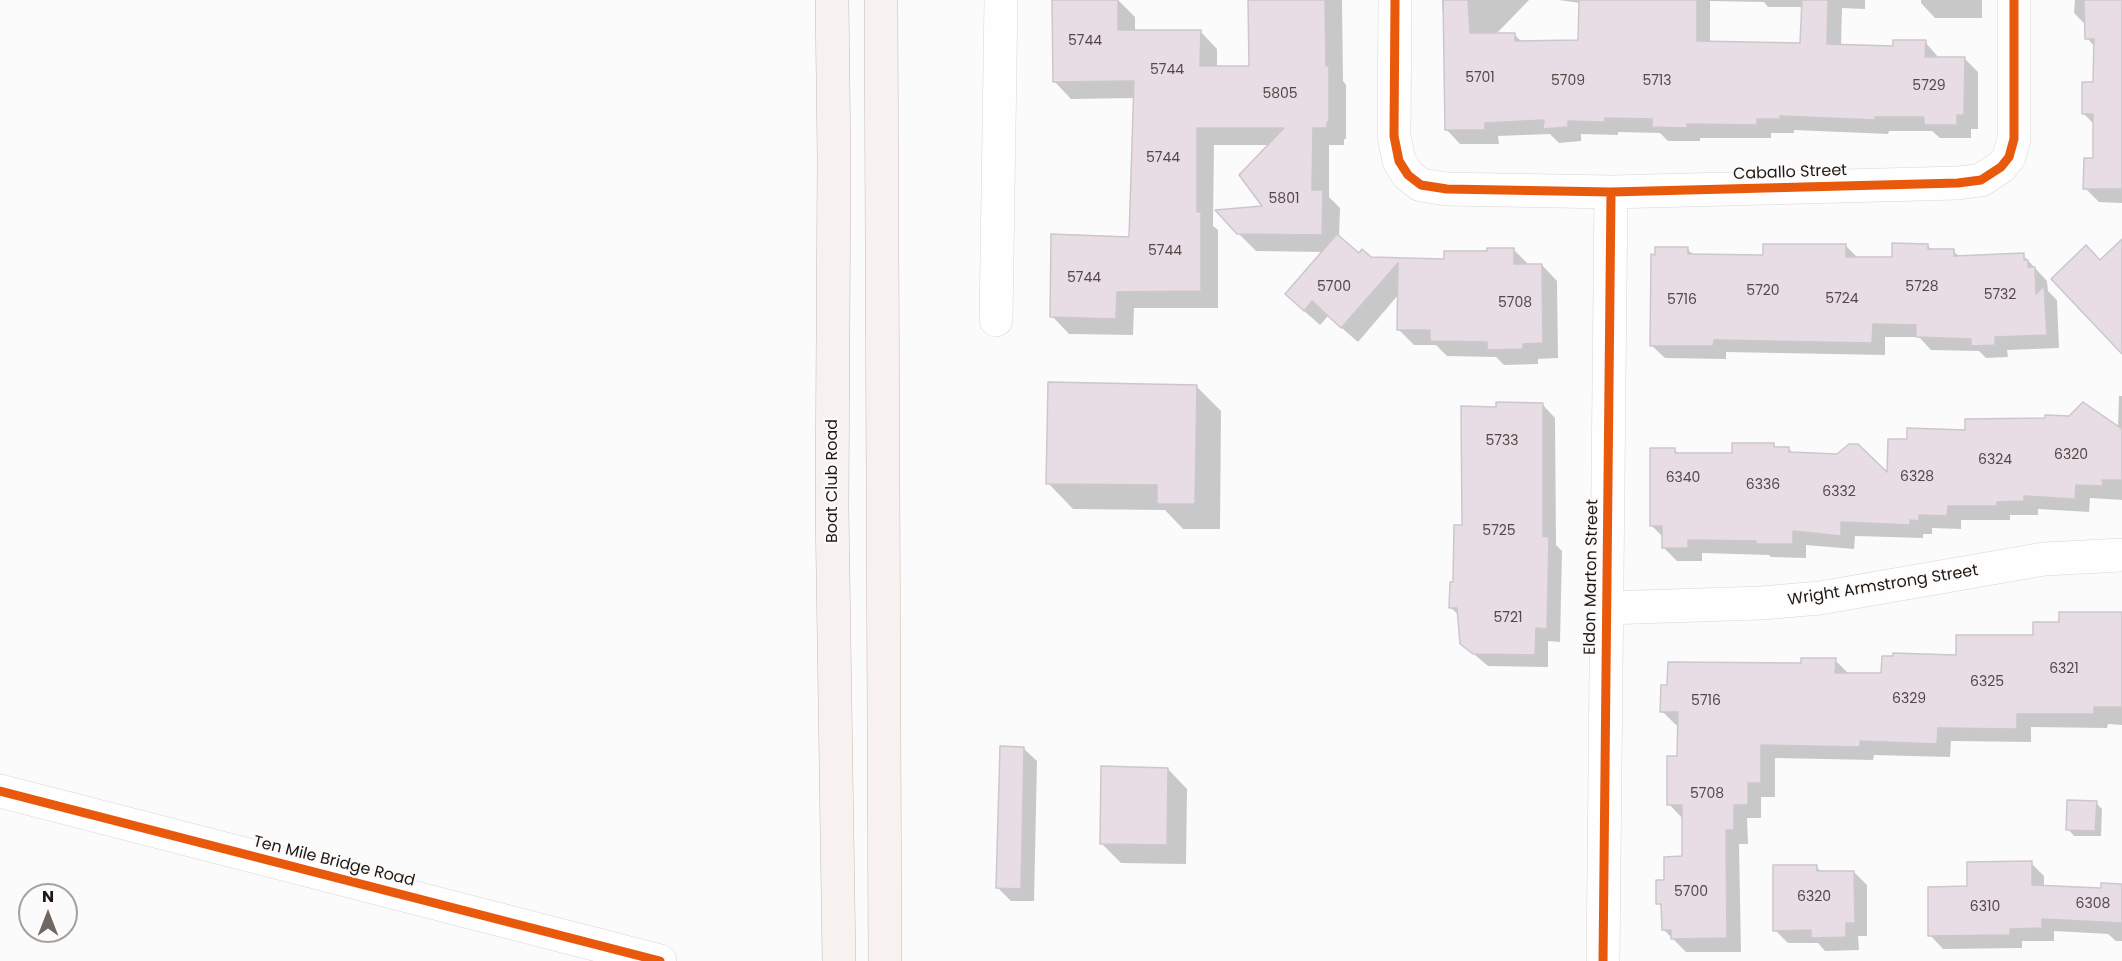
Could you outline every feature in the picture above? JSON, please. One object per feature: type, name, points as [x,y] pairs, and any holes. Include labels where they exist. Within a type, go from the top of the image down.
[{"type":"main road","name":"Boat Club Road","points":[[832,0],[834,158],[832,508],[839,961]]},
{"type":"main road","points":[[881,0],[885,961]]},
{"type":"street","points":[[996,320],[1001,0]]},
{"type":"street","name":"Caballo Street","points":[[1395,0],[1394,136],[1399,161],[1408,176],[1421,185],[1447,189],[1611,192],[1958,183],[1981,180],[2001,167],[2008,157],[2014,139],[2014,0]]},
{"type":"street","name":"Eldon Marton Street","points":[[1603,961],[1611,192]]},
{"type":"street","name":"Wright Armstrong Street","points":[[1606,608],[1761,603],[1820,598],[2044,559],[2122,555]]},
{"type":"street","name":"Ten Mile Bridge Road","points":[[0,791],[660,961]]},
{"type":"building","points":[[1052,0],[1118,0],[1118,30],[1201,30],[1200,66],[1249,66],[1248,0],[1325,0],[1326,66],[1329,66],[1329,122],[1327,122],[1327,128],[1313,128],[1312,190],[1323,190],[1322,235],[1237,234],[1215,210],[1262,206],[1239,175],[1284,128],[1197,128],[1197,212],[1201,212],[1201,291],[1117,292],[1116,319],[1050,317],[1051,234],[1129,237],[1134,81],[1053,82]]},
{"type":"building","points":[[1443,0],[1468,0],[1470,33],[1515,33],[1515,41],[1578,40],[1579,0],[1697,0],[1697,41],[1800,43],[1802,0],[1828,0],[1827,44],[1893,46],[1893,40],[1926,40],[1925,57],[1965,57],[1964,115],[1957,115],[1957,125],[1924,125],[1924,117],[1875,117],[1875,120],[1780,116],[1780,119],[1757,119],[1757,125],[1687,124],[1687,128],[1652,127],[1652,119],[1605,118],[1605,122],[1568,121],[1568,127],[1543,129],[1544,120],[1485,123],[1485,130],[1445,130]]},
{"type":"building","points":[[2084,0],[2122,0],[2122,189],[2083,189],[2084,158],[2093,158],[2093,114],[2082,114],[2082,82],[2093,82],[2094,39],[2085,39]]},
{"type":"building","points":[[1337,234],[1359,253],[1362,249],[1371,257],[1444,259],[1444,251],[1487,251],[1487,248],[1514,248],[1514,264],[1542,264],[1543,343],[1523,344],[1523,349],[1487,350],[1487,342],[1430,341],[1430,330],[1397,330],[1398,263],[1341,328],[1312,301],[1304,311],[1285,294]]},
{"type":"building","points":[[2122,239],[2122,354],[2051,279],[2086,245],[2100,260]]},
{"type":"building","points":[[1892,243],[1928,244],[1928,249],[1954,249],[1954,256],[2024,253],[2024,260],[2028,260],[2028,267],[2035,267],[2036,294],[2044,286],[2047,335],[1995,337],[1995,345],[1971,346],[1971,339],[1916,337],[1916,325],[1873,324],[1872,343],[1714,340],[1713,346],[1650,346],[1651,254],[1655,255],[1655,247],[1688,247],[1688,254],[1763,255],[1763,244],[1846,244],[1846,257],[1892,257]]},
{"type":"building","points":[[1048,382],[1197,385],[1195,504],[1157,504],[1157,485],[1046,484]]},
{"type":"building","points":[[1496,402],[1543,403],[1543,536],[1549,537],[1547,629],[1536,628],[1535,655],[1473,654],[1460,644],[1457,608],[1449,608],[1450,582],[1453,582],[1454,525],[1462,525],[1461,406],[1496,407]]},
{"type":"building","points":[[2083,402],[2122,429],[2122,480],[2102,480],[2103,486],[2076,485],[2075,499],[2024,496],[2024,501],[1997,502],[1997,506],[1948,506],[1947,516],[1919,515],[1919,521],[1910,520],[1910,525],[1841,522],[1841,536],[1793,531],[1793,544],[1688,540],[1688,548],[1662,548],[1662,526],[1650,526],[1650,448],[1675,448],[1675,453],[1732,453],[1732,443],[1774,443],[1774,447],[1789,447],[1789,452],[1837,454],[1849,444],[1858,444],[1887,472],[1888,439],[1907,439],[1907,428],[1965,430],[1965,419],[2069,416]]},
{"type":"building","points":[[2059,612],[2122,612],[2122,707],[2094,707],[2094,714],[2017,714],[2017,729],[1938,728],[1937,744],[1860,741],[1860,747],[1761,745],[1761,783],[1748,783],[1748,805],[1734,805],[1734,830],[1726,830],[1727,938],[1671,939],[1671,930],[1662,930],[1661,904],[1656,904],[1656,880],[1664,880],[1664,857],[1682,856],[1682,805],[1667,805],[1667,756],[1677,756],[1678,712],[1660,712],[1661,685],[1667,685],[1668,662],[1801,663],[1801,658],[1836,658],[1835,673],[1881,673],[1882,656],[1893,656],[1893,653],[1956,655],[1956,635],[2033,635],[2033,622],[2059,622]]},
{"type":"building","points":[[1000,746],[1024,747],[1021,889],[996,888]]},
{"type":"building","points":[[1101,766],[1168,768],[1167,845],[1100,844]]},
{"type":"building","points":[[2067,800],[2097,801],[2095,831],[2066,830]]},
{"type":"building","points":[[2032,861],[2032,885],[2101,888],[2101,883],[2122,884],[2122,923],[2042,919],[2042,928],[2010,929],[2010,935],[1928,936],[1928,887],[1967,886],[1967,862]]},
{"type":"building","points":[[1773,865],[1817,865],[1817,871],[1854,871],[1855,923],[1846,923],[1846,937],[1811,938],[1811,930],[1773,931]]},
{"type":"cycle path","points":[[1395,0],[1394,136],[1399,161],[1408,175],[1421,185],[1447,189],[1611,192],[1958,183],[1981,180],[2001,167],[2009,157],[2014,139],[2014,0]]},
{"type":"cycle path","points":[[1603,961],[1611,192]]},
{"type":"cycle path","points":[[0,791],[660,961]]}]
